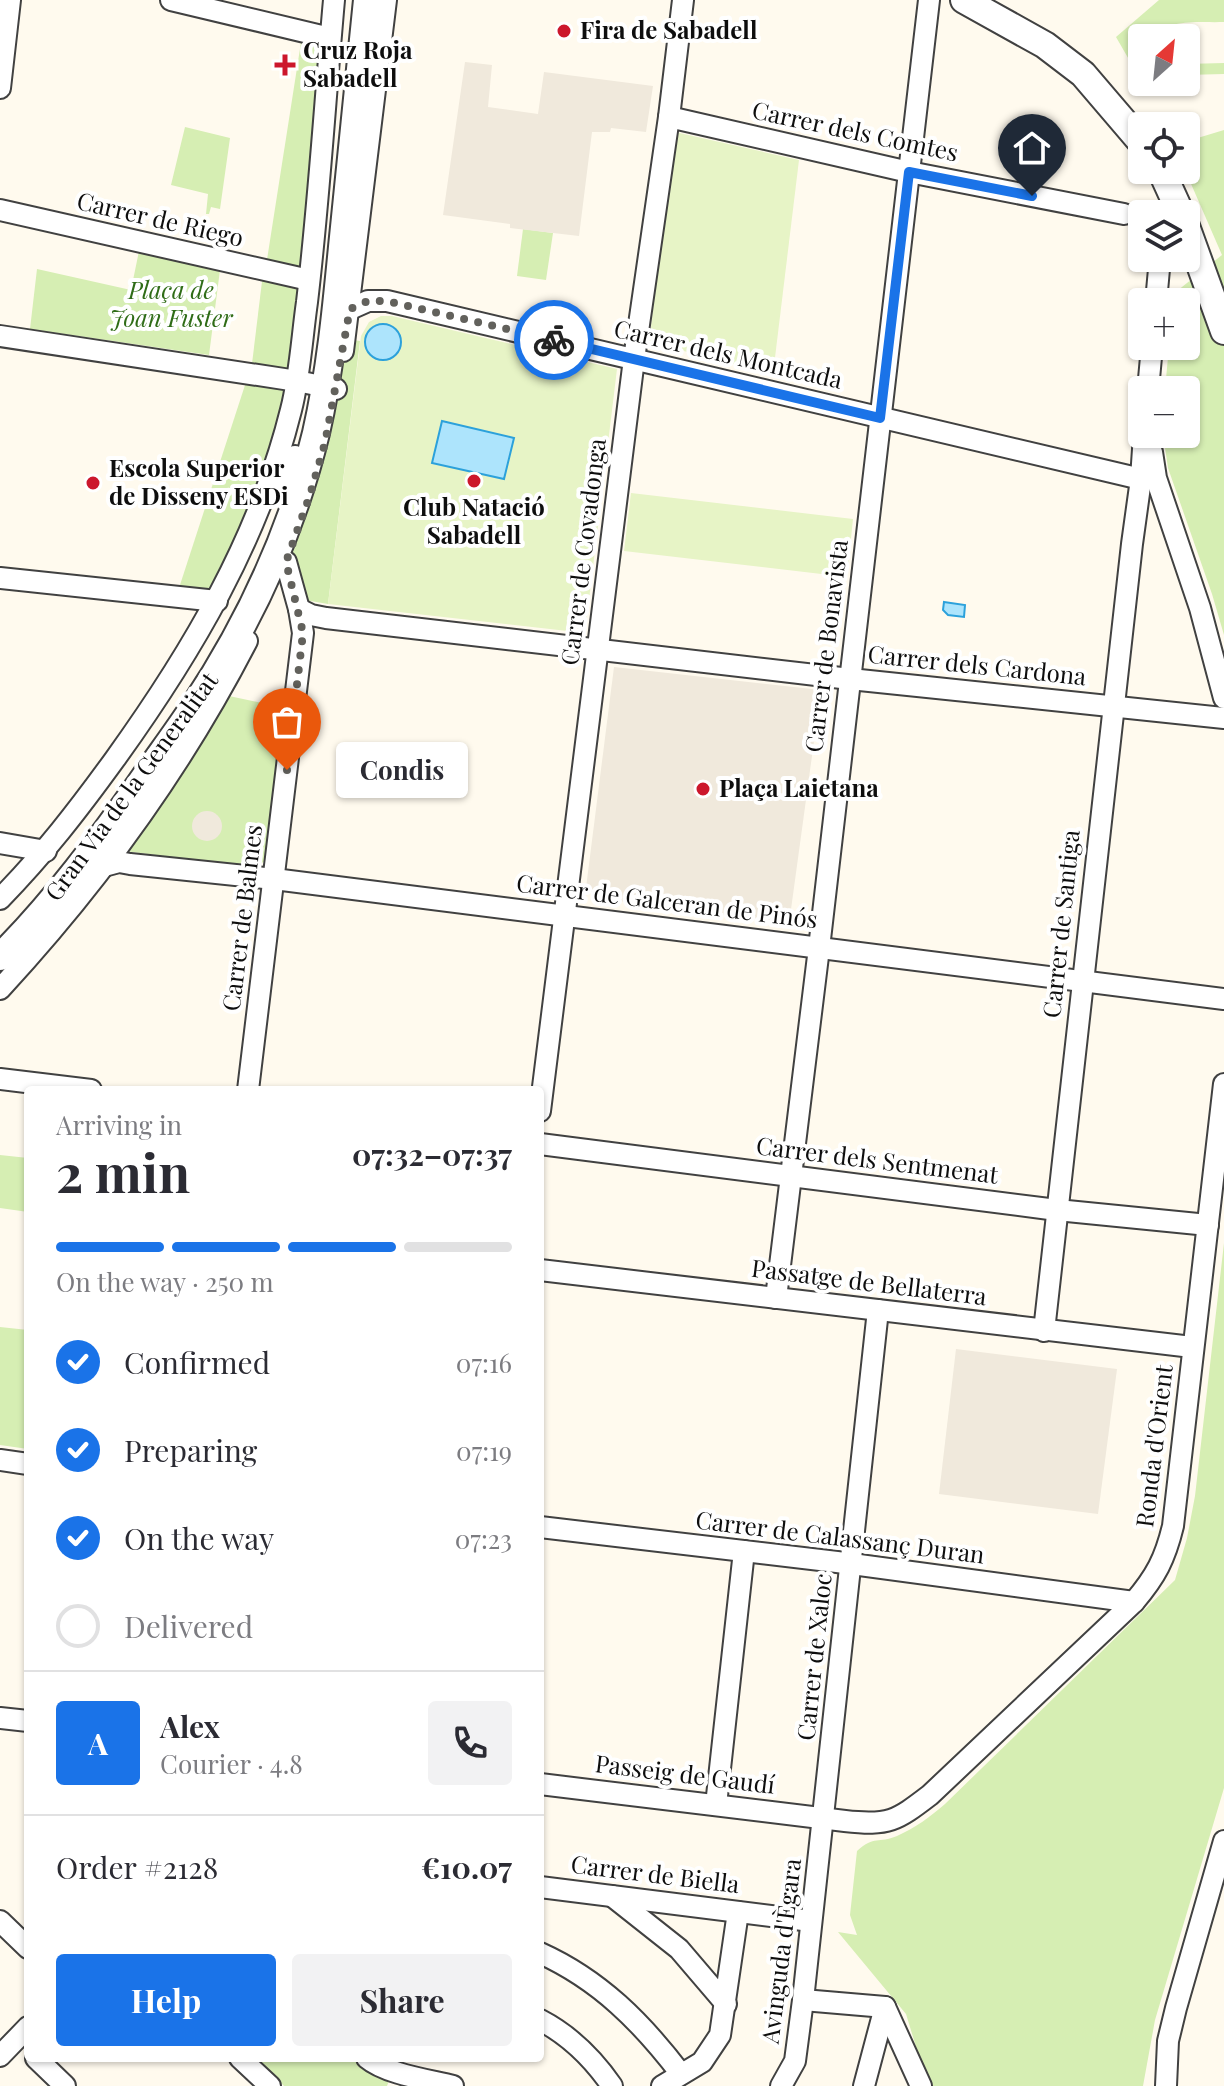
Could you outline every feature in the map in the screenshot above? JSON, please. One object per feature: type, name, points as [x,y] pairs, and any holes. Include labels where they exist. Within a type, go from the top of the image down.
[{"type":"street","points":[[0,88],[10,0]]},
{"type":"street","points":[[171,0],[330,38]]},
{"type":"street","points":[[0,989],[47,938],[104,866],[200,729],[286,562],[318,469],[317,385],[309,280],[334,0]]},
{"type":"street","name":"Gran Via de la Generalitat","points":[[0,957],[62,889],[194,707],[276,556],[297,502],[316,432],[318,339],[350,0]]},
{"type":"street","name":"Gran Via de la Generalitat","points":[[0,935],[68,856],[186,691],[227,623],[281,499],[346,301],[367,0]]},
{"type":"street","points":[[346,301],[386,0]]},
{"type":"street","name":"Carrer de Covadonga","points":[[543,1086],[634,359],[683,0]]},
{"type":"street","name":"Carrer de Bonavista","points":[[776,1298],[929,0]]},
{"type":"street","points":[[964,0],[1045,45],[1083,74],[1128,127]]},
{"type":"street","name":"Carrer dels Comtes","points":[[669,117],[909,172],[1124,214]]},
{"type":"street","name":"Carrer de Riego","points":[[0,210],[309,280]]},
{"type":"street","points":[[1200,265],[1224,331]]},
{"type":"street","name":"Carrer dels Montcada","points":[[346,301],[387,301],[1141,479]]},
{"type":"street","points":[[0,336],[317,385]]},
{"type":"street","points":[[232,571],[269,480],[291,410],[317,385]]},
{"type":"street","name":"Carrer de Santiga","points":[[1044,1331],[1143,448]]},
{"type":"street","points":[[1153,448],[1156,478],[1200,608],[1224,698]]},
{"type":"street","points":[[0,899],[66,826],[179,666],[217,601],[296,450]]},
{"type":"street","points":[[1135,524],[1148,521],[1166,526],[1173,532]]},
{"type":"street","points":[[286,562],[299,609]]},
{"type":"street","points":[[0,578],[217,601]]},
{"type":"street","name":"Carrer dels Cardona","points":[[299,609],[326,618],[850,679],[1224,718]]},
{"type":"street","name":"Carrer de Balmes","points":[[248,1086],[303,633],[299,609]]},
{"type":"street","points":[[0,843],[46,851]]},
{"type":"street","name":"Carrer de Galceran de Pinós","points":[[104,866],[119,862],[274,879],[1224,999]]},
{"type":"street","points":[[0,1079],[58,1086]]},
{"type":"street","name":"Ronda d'Orient","points":[[824,1818],[883,1823],[902,1816],[930,1795],[1134,1602],[1156,1574],[1166,1554],[1173,1526],[1224,1084]]},
{"type":"street","name":"Carrer dels Sentmenat","points":[[544,1145],[1057,1210],[1208,1225]]},
{"type":"street","name":"Passatge de Bellaterra","points":[[544,1270],[1192,1347]]},
{"type":"street","name":"Carrer de Xaloc","points":[[824,1818],[878,1310]]},
{"type":"street","points":[[0,1460],[24,1463]]},
{"type":"street","name":"Carrer de Calassanç Duran","points":[[544,1527],[1134,1602]]},
{"type":"street","points":[[716,1805],[744,1551]]},
{"type":"street","points":[[0,1718],[24,1721]]},
{"type":"street","name":"Passeig de Gaudí","points":[[544,1784],[824,1818]]},
{"type":"street","name":"Avinguda d'Ègara","points":[[781,2086],[795,2061],[824,1818]]},
{"type":"street","points":[[1166,2086],[1168,2041],[1224,1841]]},
{"type":"street","name":"Carrer de Biella","points":[[544,1888],[811,1921]]},
{"type":"street","points":[[612,1896],[679,1949],[726,2004]]},
{"type":"street","points":[[662,2086],[702,2062],[720,2035],[738,1912]]},
{"type":"street","points":[[0,1921],[24,1944]]},
{"type":"street","points":[[544,1955],[575,1970],[608,1994],[647,2031],[681,2074]]},
{"type":"street","points":[[803,2000],[885,2007]]},
{"type":"street","points":[[864,2086],[885,2007]]},
{"type":"street","points":[[885,2007],[921,2086]]},
{"type":"street","points":[[544,2023],[602,2070],[612,2086]]},
{"type":"street","points":[[0,2056],[24,2039]]},
{"type":"street","points":[[40,2062],[65,2086]]},
{"type":"street","points":[[244,2062],[270,2086]]},
{"type":"street","points":[[371,2062],[453,2086]]},
{"type":"green space","points":[[1159,0],[1224,0],[1224,22],[1131,24]]},
{"type":"green space","points":[[1128,27],[1128,58],[1116,37]]},
{"type":"green space","points":[[302,36],[330,38],[306,275],[266,266]]},
{"type":"green space","points":[[1224,63],[1224,74],[1200,75],[1200,64]]},
{"type":"green space","points":[[185,127],[230,138],[220,209],[211,207],[209,214],[206,214],[208,194],[171,185]]},
{"type":"green space","points":[[1224,130],[1224,635],[1168,468],[1165,448],[1200,448],[1200,376],[1166,376],[1168,360],[1200,360],[1200,288],[1181,288],[1222,255],[1191,184],[1200,184],[1200,137]]},
{"type":"green space","points":[[675,132],[799,160],[773,374],[649,342]]},
{"type":"green space","points":[[523,229],[553,233],[546,280],[517,276]]},
{"type":"green space","name":"Plaça de Joan Fuster","points":[[139,251],[220,270],[209,355],[30,329],[37,269],[131,290]]},
{"type":"green space","points":[[263,273],[307,283],[294,379],[251,372]]},
{"type":"green space","name":"Club Natació Sabadell","points":[[381,316],[392,316],[617,369],[585,633],[328,604],[361,336],[369,322]]},
{"type":"green space","points":[[347,339],[360,341],[328,604],[299,599],[286,562],[322,458]]},
{"type":"green space","points":[[246,382],[287,388],[272,458],[214,594],[179,588]]},
{"type":"green space","points":[[631,493],[853,519],[847,577],[624,551]]},
{"type":"green space","points":[[229,696],[286,708],[271,857],[254,868],[125,851],[186,763]]},
{"type":"green space","points":[[0,1155],[24,1158],[24,1211],[0,1208]]},
{"type":"green space","points":[[1224,1243],[1224,1788],[1155,2020],[1143,2086],[928,2086],[906,2014],[838,1932],[857,1935],[850,1915],[857,1851],[873,1841],[904,1833],[945,1804],[1175,1580],[1195,1496]]},
{"type":"green space","points":[[0,1327],[24,1330],[24,1448],[0,1445]]},
{"type":"green space","points":[[260,2062],[368,2062],[392,2073],[387,2086],[284,2086]]},
{"type":"shaded area","points":[[465,62],[492,65],[488,107],[538,114],[544,72],[653,86],[646,132],[611,128],[610,132],[592,132],[579,236],[510,228],[510,224],[443,215]]},
{"type":"shaded area","name":"Plaça Laietana","points":[[614,667],[821,690],[789,924],[597,898],[586,888]]},
{"type":"shaded area","points":[[207,811],[213,812],[221,820],[221,832],[213,840],[207,841],[201,840],[193,832],[192,826],[193,820],[201,812]]},
{"type":"shaded area","points":[[956,1349],[1117,1369],[1098,1514],[939,1494]]},
{"type":"water","points":[[383,324],[396,329],[401,342],[396,355],[383,360],[370,355],[365,342],[370,329]]},
{"type":"water","points":[[442,421],[514,438],[504,479],[432,463]]},
{"type":"water","points":[[944,602],[965,605],[964,617],[948,615],[943,610]]},
{"type":"way so far","points":[[287,770],[303,624],[286,562],[325,443],[350,309],[368,301],[387,301],[554,340]]},
{"type":"place","name":"Fira de Sabadell","points":[[564,31]]},
{"type":"place","name":"Cruz Roja Sabadell","points":[[285,65]]},
{"type":"place","name":"Club Natació Sabadell","points":[[474,481]]},
{"type":"place","name":"Escola Superior de Disseny ESDi","points":[[93,483]]},
{"type":"place","name":"Condis","points":[[287,770]]},
{"type":"place","name":"Plaça Laietana","points":[[703,789]]},
{"type":"route","points":[[554,340],[880,418],[909,172],[1032,196]]}]
